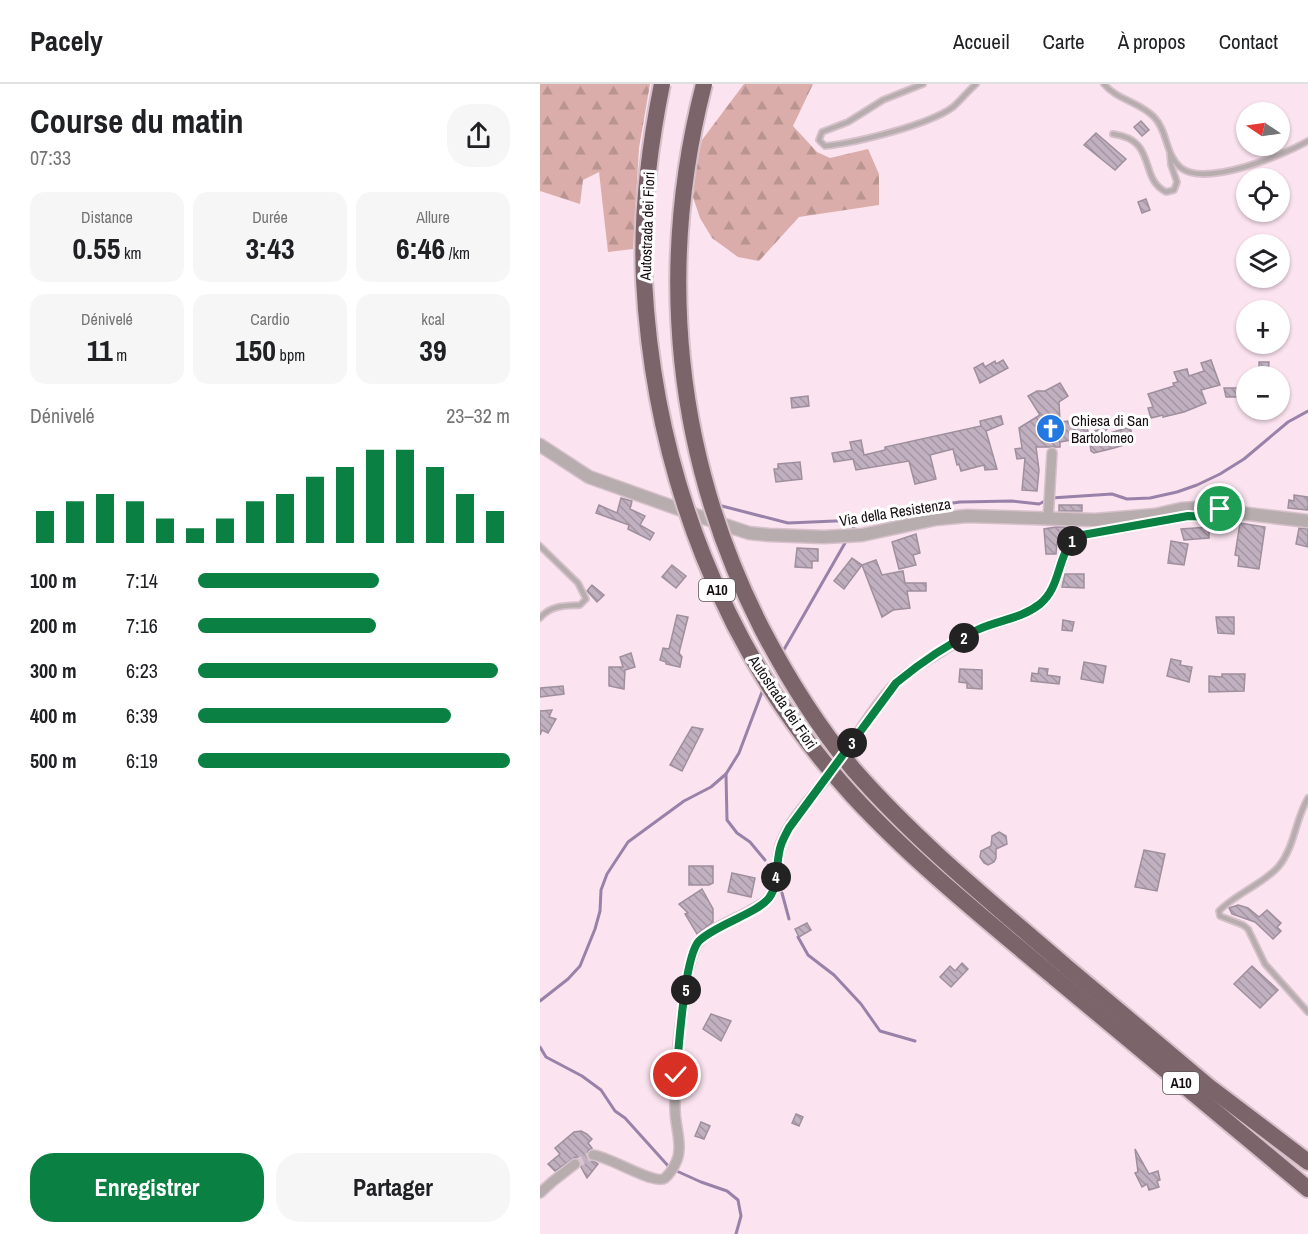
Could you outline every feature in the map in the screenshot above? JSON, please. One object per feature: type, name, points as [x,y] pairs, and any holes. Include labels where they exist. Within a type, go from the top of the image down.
[{"type":"highway","name":"Autostrada dei Fiori","points":[[662,84],[647,180],[644,279],[654,378],[674,475],[697,544],[720,596],[752,657],[779,701],[816,752],[852,795],[945,885],[1308,1162]]},
{"type":"highway","name":"Autostrada dei Fiori","points":[[704,84],[693,126],[678,243],[679,314],[686,397],[698,460],[726,551],[746,597],[791,683],[853,768],[887,806],[940,858],[1058,970],[1308,1190]]},
{"type":"street","name":"Via della Resistenza","points":[[540,445],[589,477],[749,532],[769,535],[862,536],[936,519],[967,516],[1049,513],[1095,520],[1155,515],[1180,509],[1220,509],[1308,521]]},
{"type":"street","points":[[1049,513],[1052,453]]},
{"type":"street","points":[[593,1155],[632,1168],[646,1178],[657,1180],[666,1177],[677,1161],[679,1152],[675,1111],[676,1075],[688,973],[694,950],[699,941],[768,899],[775,886],[781,844],[789,828],[890,690],[910,671],[978,629],[1026,614],[1042,602],[1054,583],[1068,544],[1077,536],[1188,516],[1213,517],[1219,514],[1220,509]]},
{"type":"street","points":[[540,1193],[575,1164]]},
{"type":"lane","points":[[923,84],[883,100],[848,122],[822,132],[819,140],[825,146],[845,144],[912,125],[952,107],[976,84]]},
{"type":"lane","points":[[1104,84],[1119,96],[1141,106],[1161,125],[1177,182],[1174,190],[1166,192],[1160,189],[1143,151],[1129,137],[1113,134]]},
{"type":"lane","points":[[1170,153],[1182,169],[1197,174],[1211,173],[1253,165],[1308,141]]},
{"type":"lane","points":[[540,546],[578,583],[586,599],[580,605],[557,606],[540,618]]},
{"type":"lane","points":[[1308,798],[1300,812],[1292,845],[1278,867],[1219,911],[1220,916],[1248,929],[1264,964],[1308,1012]]},
{"type":"green space","points":[[540,84],[650,84],[639,148],[633,249],[608,252],[599,172],[583,180],[580,204],[540,191]]},
{"type":"green space","points":[[744,84],[813,84],[793,126],[817,152],[830,158],[868,149],[879,174],[879,205],[799,217],[759,261],[738,257],[712,238],[700,218],[693,197],[695,172],[702,140]]},
{"type":"building","points":[[1141,121],[1149,130],[1142,136],[1134,127]]},
{"type":"building","points":[[1096,133],[1126,159],[1115,170],[1084,145]]},
{"type":"building","points":[[1146,199],[1150,210],[1142,213],[1138,202]]},
{"type":"building","points":[[1003,360],[1008,368],[980,383],[974,368],[983,363],[985,367],[995,361],[996,364]]},
{"type":"building","points":[[1211,360],[1220,385],[1201,390],[1206,403],[1184,412],[1151,418],[1148,408],[1153,407],[1148,394],[1174,386],[1173,383],[1178,382],[1174,372],[1187,369],[1189,376],[1204,371],[1201,363]]},
{"type":"building","points":[[1259,362],[1269,362],[1269,366],[1259,366]]},
{"type":"building","points":[[1060,383],[1068,396],[1059,402],[1060,422],[1068,421],[1069,424],[1087,425],[1088,432],[1108,428],[1100,436],[1130,427],[1134,442],[1094,453],[1091,451],[1089,437],[1060,442],[1060,447],[1036,447],[1039,470],[1037,491],[1022,490],[1025,458],[1017,459],[1015,449],[1022,448],[1019,428],[1040,415],[1028,396]]},
{"type":"building","points":[[1224,388],[1236,388],[1236,397],[1226,397]]},
{"type":"building","points":[[808,396],[809,406],[792,408],[791,398]]},
{"type":"building","points":[[1001,416],[1003,424],[986,431],[997,469],[985,470],[984,465],[961,471],[953,449],[930,455],[936,479],[915,484],[909,461],[856,470],[853,459],[834,462],[832,453],[852,450],[850,442],[861,440],[864,455],[885,450],[885,447],[981,426],[980,421]]},
{"type":"building","points":[[800,462],[802,479],[776,482],[774,469],[778,469],[778,464]]},
{"type":"building","points":[[1294,495],[1308,497],[1308,510],[1288,508],[1289,500],[1294,501]]},
{"type":"building","points":[[621,498],[632,501],[630,509],[645,516],[640,525],[654,533],[650,540],[628,529],[629,525],[596,513],[599,505],[617,513]]},
{"type":"building","points":[[1059,505],[1082,505],[1082,511],[1059,511]]},
{"type":"building","points":[[1240,523],[1265,527],[1259,569],[1238,566],[1239,556],[1235,555]]},
{"type":"building","points":[[1065,527],[1065,535],[1061,535],[1061,540],[1057,542],[1056,554],[1046,554],[1044,529]]},
{"type":"building","points":[[1209,527],[1209,538],[1184,540],[1181,529]]},
{"type":"building","points":[[1299,528],[1308,529],[1308,547],[1296,544]]},
{"type":"building","points":[[916,534],[920,553],[913,555],[916,565],[899,569],[892,542]]},
{"type":"building","points":[[1171,541],[1188,544],[1184,565],[1168,563]]},
{"type":"building","points":[[797,548],[818,549],[818,561],[812,561],[812,568],[795,567]]},
{"type":"building","points":[[852,558],[862,565],[844,589],[834,581]]},
{"type":"building","points":[[876,560],[882,575],[903,571],[905,583],[926,583],[926,591],[907,591],[910,608],[893,610],[882,617],[862,565]]},
{"type":"building","points":[[672,565],[686,576],[676,588],[662,577]]},
{"type":"building","points":[[1065,574],[1084,574],[1084,588],[1062,587]]},
{"type":"building","points":[[592,585],[604,595],[597,602],[587,591]]},
{"type":"building","points":[[677,615],[688,617],[679,653],[682,657],[680,667],[660,660],[663,648],[669,649]]},
{"type":"building","points":[[1216,617],[1234,617],[1234,634],[1218,633]]},
{"type":"building","points":[[1063,620],[1074,622],[1072,631],[1062,630]]},
{"type":"building","points":[[631,653],[635,667],[625,670],[624,689],[609,686],[609,667],[623,667],[620,657]]},
{"type":"building","points":[[1171,659],[1181,661],[1180,665],[1192,667],[1189,682],[1167,676]]},
{"type":"building","points":[[1084,662],[1106,666],[1103,683],[1081,679]]},
{"type":"building","points":[[1039,668],[1048,669],[1047,675],[1060,677],[1059,684],[1031,681],[1032,673],[1038,674]]},
{"type":"building","points":[[960,669],[982,670],[982,689],[967,688],[967,683],[959,682]]},
{"type":"building","points":[[1222,674],[1245,674],[1244,691],[1209,692],[1209,676],[1222,677]]},
{"type":"building","points":[[563,686],[564,694],[540,697],[540,688]]},
{"type":"building","points":[[552,710],[549,717],[556,719],[548,733],[542,730],[540,735],[540,711]]},
{"type":"building","points":[[692,727],[703,729],[682,771],[670,765]]},
{"type":"building","points":[[999,832],[1006,836],[1007,844],[996,849],[994,862],[988,865],[980,857],[981,851],[991,846],[992,836]]},
{"type":"building","points":[[1144,850],[1165,854],[1157,891],[1135,887]]},
{"type":"building","points":[[689,866],[713,866],[713,883],[689,885]]},
{"type":"building","points":[[732,873],[755,878],[751,897],[728,892]]},
{"type":"building","points":[[702,889],[713,909],[713,922],[697,934],[685,914],[688,913],[679,904]]},
{"type":"building","points":[[1238,905],[1248,908],[1259,917],[1267,910],[1281,923],[1277,927],[1281,931],[1273,939],[1255,922],[1232,914],[1229,908]]},
{"type":"building","points":[[807,923],[811,930],[799,937],[795,929]]},
{"type":"building","points":[[962,963],[968,969],[951,987],[940,977],[950,966],[955,971]]},
{"type":"building","points":[[1252,966],[1278,990],[1260,1008],[1234,984]]},
{"type":"building","points":[[711,1014],[731,1021],[721,1041],[703,1029]]},
{"type":"building","points":[[796,1114],[803,1117],[799,1126],[792,1123]]},
{"type":"building","points":[[701,1122],[710,1126],[704,1139],[695,1136]]},
{"type":"building","points":[[581,1131],[592,1139],[588,1143],[592,1148],[588,1151],[587,1157],[598,1164],[587,1178],[581,1167],[581,1160],[575,1157],[555,1171],[548,1164],[560,1154],[555,1148],[574,1132]]},
{"type":"building","points":[[1135,1149],[1149,1174],[1158,1171],[1159,1187],[1149,1190],[1147,1184],[1142,1187],[1135,1173],[1138,1172]]},
{"type":"waterway","points":[[917,508],[960,502],[1012,501],[1039,504],[1051,498],[1112,494],[1127,499],[1150,498],[1177,492],[1220,474],[1244,459],[1288,422],[1308,411]]},
{"type":"waterway","points":[[718,505],[788,523],[859,520],[913,509]]},
{"type":"waterway","points":[[850,532],[859,520]]},
{"type":"waterway","points":[[782,653],[845,543]]},
{"type":"waterway","points":[[540,1001],[568,979],[580,966],[595,929],[600,911],[601,890],[607,874],[628,842],[684,801],[711,787],[726,774],[739,753],[762,692]]},
{"type":"waterway","points":[[726,774],[727,820],[765,860]]},
{"type":"waterway","points":[[768,865],[774,875]]},
{"type":"waterway","points":[[782,893],[789,919]]},
{"type":"waterway","points":[[798,937],[808,955],[834,975],[861,1004],[880,1031],[915,1041]]},
{"type":"waterway","points":[[540,1047],[546,1057],[582,1076],[601,1090],[615,1111],[625,1118],[670,1168],[727,1191],[738,1200],[741,1216],[736,1234]]},
{"type":"tunnel","points":[[575,1164],[593,1155]]},
{"type":"place","name":"Chiesa di San Bartolomeo","points":[[1050,429]]},
{"type":"route","points":[[676,1075],[688,973],[694,950],[699,941],[768,899],[775,886],[781,844],[789,828],[896,683],[910,671],[978,629],[1026,614],[1042,602],[1051,590],[1068,544],[1077,536],[1188,516],[1213,517],[1219,514],[1220,509]]}]
